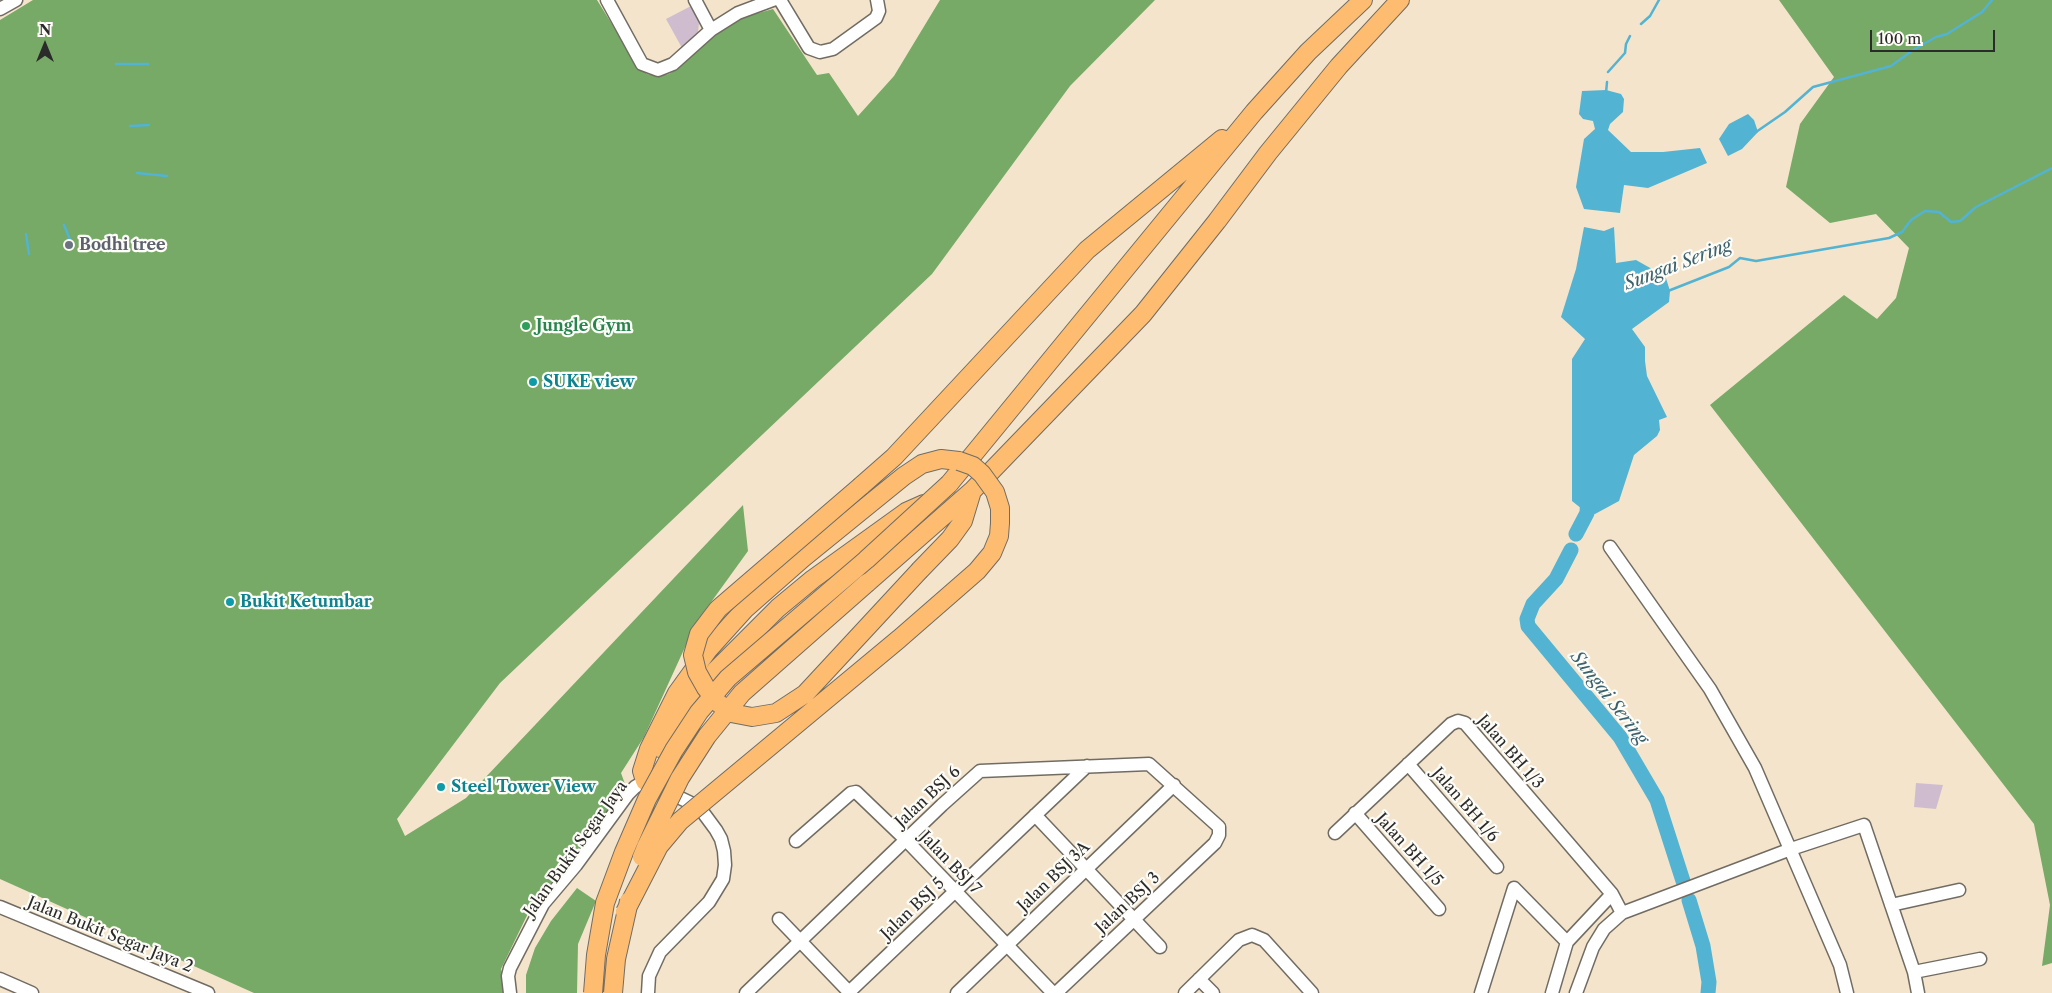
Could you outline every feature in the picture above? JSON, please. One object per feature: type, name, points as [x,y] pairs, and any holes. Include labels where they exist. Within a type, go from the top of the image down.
[{"type":"highway","points":[[594,993],[596,955],[605,903],[624,852],[647,799],[674,750],[700,712],[728,678],[949,484],[1254,112],[1308,52],[1363,0]]},
{"type":"highway","points":[[613,993],[616,958],[625,912],[646,847],[680,778],[707,736],[742,693],[973,490],[1144,314],[1223,214],[1268,153],[1333,73],[1400,0]]},
{"type":"highway","points":[[973,490],[963,521],[950,539],[805,694],[776,713],[752,717],[731,713],[717,702],[697,672],[693,655],[699,634],[718,608],[894,457],[1086,250],[1254,112]]},
{"type":"highway","points":[[625,912],[659,846],[680,821],[899,638],[977,570],[992,553],[999,536],[1000,508],[995,492],[982,474],[973,466],[959,461],[941,459],[922,464],[904,476],[803,558],[745,609],[708,650],[676,693],[646,765]]},
{"type":"highway","points":[[646,765],[654,757],[692,700],[716,670],[778,608],[813,578],[906,512],[934,499]]},
{"type":"street","points":[[0,9],[16,0]]},
{"type":"street","points":[[607,0],[642,64],[653,70],[662,70],[673,64],[711,30],[738,13],[773,0]]},
{"type":"street","points":[[695,0],[711,30]]},
{"type":"street","points":[[780,0],[810,48],[828,51],[876,18],[879,11],[877,0]]},
{"type":"street","points":[[1610,548],[1710,689],[1755,768],[1840,965],[1846,993]]},
{"type":"street","name":"Jalan BH 1/3","points":[[1335,833],[1354,813],[1451,724],[1458,721],[1465,723],[1612,894],[1622,913]]},
{"type":"street","name":"Jalan BSJ 6","points":[[746,993],[980,770],[1149,764],[1218,827],[1219,835]]},
{"type":"street","name":"Jalan BH 1/6","points":[[1408,764],[1496,867]]},
{"type":"street","name":"Jalan Bukit Segar Jaya","points":[[510,993],[508,976],[510,968],[543,904],[576,865],[635,786],[646,765]]},
{"type":"street","name":"Jalan Bukit Segar Jaya","points":[[517,993],[515,984],[520,958],[550,907],[572,882],[640,791],[646,765]]},
{"type":"street","name":"Jalan Bukit Segar Jaya","points":[[646,765],[699,807],[721,840],[725,866],[722,879],[709,902],[660,952],[649,976],[648,993]]},
{"type":"street","name":"Jalan BSJ 5","points":[[849,993],[1087,766]]},
{"type":"street","name":"Jalan BSJ 3A","points":[[957,993],[1174,785]]},
{"type":"street","name":"Jalan BSJ 7","points":[[796,841],[851,793],[856,792],[906,840],[1055,993]]},
{"type":"street","name":"Jalan BH 1/5","points":[[1354,813],[1440,909]]},
{"type":"street","points":[[1035,815],[1160,947]]},
{"type":"street","points":[[1576,993],[1592,947],[1604,929],[1622,913],[1791,849],[1864,825],[1914,972],[1918,993]]},
{"type":"street","name":"Jalan BSJ 3","points":[[1055,993],[1215,843],[1219,835]]},
{"type":"street","points":[[1481,993],[1514,888],[1567,942]]},
{"type":"street","points":[[1891,905],[1959,890]]},
{"type":"street","points":[[1552,993],[1567,942],[1612,894]]},
{"type":"street","name":"Jalan Bukit Segar Jaya 2","points":[[0,907],[202,992]]},
{"type":"street","points":[[779,918],[849,993]]},
{"type":"street","points":[[1185,993],[1239,940],[1252,935],[1264,940],[1312,993]]},
{"type":"street","points":[[1914,972],[1980,959]]},
{"type":"street","points":[[1199,979],[1213,993]]},
{"type":"street","points":[[0,980],[32,993]]},
{"type":"shaded area","points":[[691,6],[699,23],[698,32],[682,48],[666,19]]},
{"type":"shaded area","points":[[1916,783],[1943,785],[1936,809],[1914,807]]},
{"type":"green space","points":[[33,0],[597,0],[638,66],[647,74],[658,76],[669,74],[677,69],[715,34],[740,18],[773,9],[817,75],[829,73],[858,116],[894,76],[940,0],[1155,0],[1070,86],[932,274],[500,683],[397,819],[405,836],[466,798],[743,505],[748,551],[696,623],[644,737],[621,773],[625,784],[575,858],[534,901],[501,969],[507,993],[254,993],[0,879],[0,20]]},
{"type":"green space","points":[[1779,0],[2052,0],[2052,963],[2042,966],[2050,905],[2034,824],[1710,405],[1844,295],[1877,319],[1896,298],[1909,248],[1876,214],[1830,223],[1786,187],[1800,124],[1834,77]]},
{"type":"green space","points":[[577,888],[596,901],[578,944],[577,993],[526,993],[526,975],[535,948],[551,921]]},
{"type":"water","points":[[1606,90],[1621,94],[1624,99],[1623,112],[1610,124],[1608,130],[1631,152],[1663,152],[1700,148],[1707,163],[1648,188],[1624,185],[1620,213],[1584,209],[1576,187],[1584,139],[1595,129],[1593,121],[1583,119],[1579,114],[1582,91]]},
{"type":"water","points":[[1748,114],[1754,120],[1758,132],[1742,149],[1728,156],[1719,139],[1729,124]]},
{"type":"water","points":[[1584,227],[1604,231],[1614,227],[1616,263],[1636,260],[1652,269],[1664,272],[1670,291],[1669,302],[1632,329],[1645,347],[1647,376],[1667,417],[1659,420],[1660,430],[1657,436],[1634,455],[1619,501],[1595,514],[1587,513],[1572,501],[1572,359],[1585,339],[1561,317],[1576,269]]},
{"type":"waterway","points":[[1641,24],[1650,16],[1659,0]]},
{"type":"waterway","points":[[1756,132],[1785,112],[1813,87],[1891,66],[1913,50],[1936,37],[1947,34],[1982,12],[1992,0]]},
{"type":"waterway","points":[[1608,72],[1625,53],[1626,44],[1630,36]]},
{"type":"waterway","points":[[116,64],[148,64]]},
{"type":"waterway","points":[[1606,93],[1607,82]]},
{"type":"waterway","points":[[130,126],[149,125]]},
{"type":"waterway","name":"Sungai Sering","points":[[1668,291],[1729,267],[1740,258],[1756,261],[1889,238],[1902,232],[1911,220],[1925,211],[1939,212],[1951,222],[1960,221],[1976,207],[2052,168]]},
{"type":"waterway","points":[[137,173],[167,176]]},
{"type":"waterway","points":[[64,225],[73,247]]},
{"type":"waterway","points":[[26,234],[29,254]]},
{"type":"waterway","name":"Sungai Sering","points":[[1576,534],[1587,513],[1588,494]]},
{"type":"waterway","name":"Sungai Sering","points":[[1571,550],[1556,579],[1533,604],[1527,619],[1528,626],[1620,737],[1657,800],[1683,881]]},
{"type":"waterway","name":"Sungai Sering","points":[[1689,900],[1703,946],[1709,982],[1708,993]]},
{"type":"place","name":"Bodhi tree","points":[[69,245]]},
{"type":"place","name":"Jungle Gym","points":[[526,326]]},
{"type":"place","name":"SUKE view","points":[[533,382]]},
{"type":"place","name":"Bukit Ketumbar","points":[[230,602]]},
{"type":"place","name":"Steel Tower View","points":[[441,787]]}]
